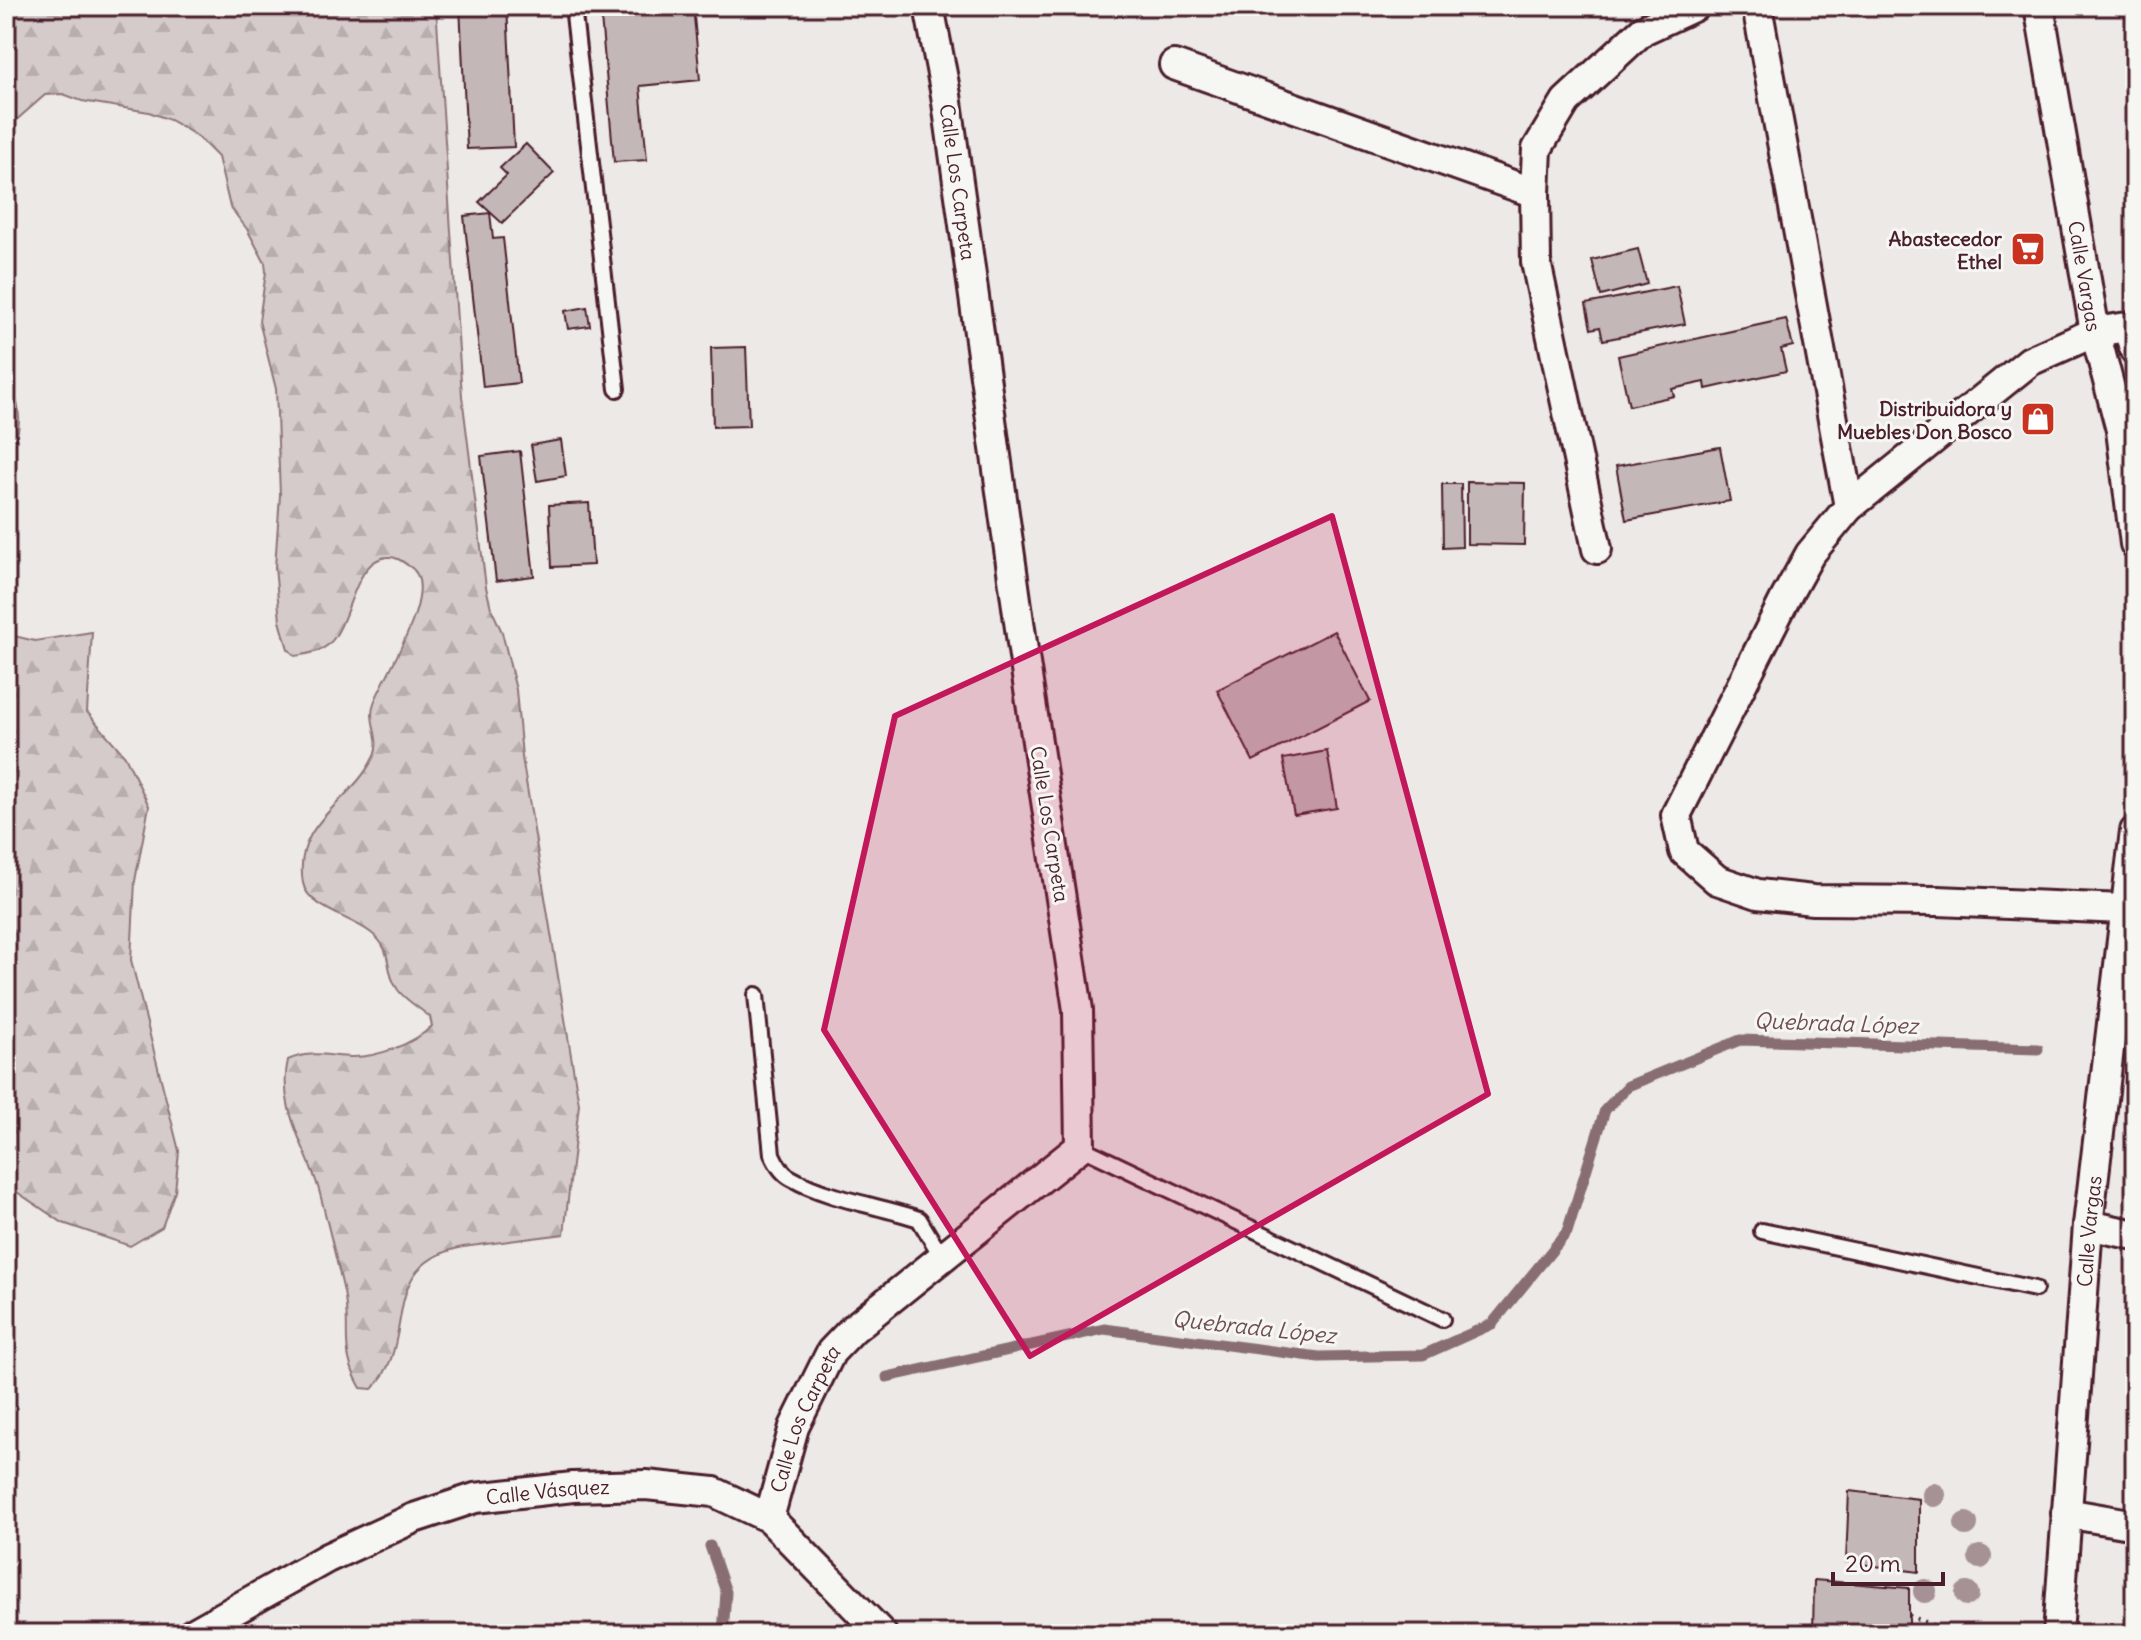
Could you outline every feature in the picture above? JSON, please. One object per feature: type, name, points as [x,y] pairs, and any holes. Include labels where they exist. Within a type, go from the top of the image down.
[{"type":"street","name":"Calle Los Carpeta","points":[[769,1518],[794,1427],[831,1352],[853,1329],[1080,1147],[1078,1010],[1023,650],[946,95],[929,6]]},
{"type":"street","points":[[1597,549],[1536,262],[1537,149],[1566,101],[1643,30],[1695,6]]},
{"type":"street","points":[[1757,6],[1849,507]]},
{"type":"street","name":"Calle Vargas","points":[[2039,6],[2095,332],[2121,430],[2135,544]]},
{"type":"street","points":[[1174,65],[1535,193]]},
{"type":"street","points":[[2124,909],[1938,901],[1813,900],[1758,894],[1717,880],[1684,851],[1676,815],[1810,554],[1849,507],[2030,361],[2095,332],[2132,334]]},
{"type":"street","name":"Calle Vargas","points":[[2058,1634],[2088,1225],[2135,831]]},
{"type":"street","points":[[2088,1225],[2135,1235]]},
{"type":"street","name":"Calle Vásquez","points":[[192,1634],[327,1558],[414,1518],[475,1498],[573,1487],[646,1485],[714,1492],[769,1518],[882,1634]]},
{"type":"street","points":[[2066,1513],[2135,1525]]},
{"type":"lane","points":[[573,6],[617,389]]},
{"type":"lane","points":[[756,995],[772,1154],[776,1162],[789,1177],[833,1194],[919,1219],[943,1259]]},
{"type":"lane","points":[[1080,1147],[1442,1319]]},
{"type":"lane","points":[[1762,1231],[2035,1289]]},
{"type":"path","points":[[1909,1616],[1954,1634]]},
{"type":"highlighted area","points":[[1332,516],[1488,1094],[1030,1356],[824,1030],[895,716]]},
{"type":"green space","points":[[6,6],[72,11],[90,6],[436,6],[462,396],[486,587],[502,632],[516,690],[522,757],[579,1104],[564,1234],[463,1247],[436,1256],[418,1270],[408,1287],[402,1307],[394,1350],[386,1370],[372,1389],[361,1388],[350,1362],[344,1292],[319,1190],[294,1126],[286,1094],[286,1078],[288,1060],[296,1057],[311,1054],[371,1055],[405,1044],[432,1026],[430,1017],[398,990],[378,939],[321,905],[306,891],[302,862],[306,844],[315,828],[352,787],[374,756],[376,743],[372,710],[416,611],[420,592],[418,576],[396,558],[376,561],[360,580],[343,622],[329,644],[317,651],[295,656],[288,649],[280,621],[275,567],[280,495],[276,389],[259,321],[265,263],[247,229],[230,207],[218,157],[197,136],[170,120],[149,112],[82,101],[63,94],[45,95],[6,129]]},
{"type":"green space","points":[[6,377],[16,399],[19,420],[16,440],[6,462]]},
{"type":"green space","points":[[92,632],[87,712],[125,756],[149,806],[135,881],[131,960],[179,1151],[175,1191],[162,1227],[130,1246],[63,1223],[14,1190],[6,1170],[6,634],[35,641]]},
{"type":"building","points":[[460,6],[507,6],[514,147],[467,149]]},
{"type":"building","points":[[600,6],[693,6],[700,80],[640,86],[647,160],[614,162]]},
{"type":"building","points":[[526,144],[554,173],[502,223],[479,202],[507,175],[500,168]]},
{"type":"building","points":[[490,213],[493,239],[503,238],[519,383],[483,387],[464,216]]},
{"type":"building","points":[[1638,249],[1647,284],[1601,296],[1592,260]]},
{"type":"building","points":[[1677,286],[1685,324],[1603,340],[1600,327],[1591,329],[1586,304]]},
{"type":"building","points":[[587,307],[590,326],[568,329],[565,311]]},
{"type":"building","points":[[1786,319],[1793,346],[1781,349],[1786,371],[1706,389],[1705,382],[1672,389],[1674,396],[1629,406],[1618,356]]},
{"type":"building","points":[[746,347],[749,426],[713,427],[711,348]]},
{"type":"building","points":[[561,440],[566,476],[537,481],[531,445]]},
{"type":"building","points":[[1720,447],[1730,501],[1626,520],[1616,466]]},
{"type":"building","points":[[520,451],[534,576],[496,581],[481,456]]},
{"type":"building","points":[[1467,482],[1525,483],[1524,545],[1467,544]]},
{"type":"building","points":[[1442,484],[1461,484],[1462,547],[1443,548]]},
{"type":"building","points":[[589,503],[593,565],[552,567],[549,505]]},
{"type":"building","points":[[1334,631],[1370,701],[1253,761],[1217,690]]},
{"type":"building","points":[[1327,751],[1337,808],[1294,815],[1283,759]]},
{"type":"building","points":[[1849,1491],[1919,1499],[1919,1572],[1846,1562]]},
{"type":"building","points":[[1814,1580],[1909,1588],[1909,1634],[1813,1634]]},
{"type":"waterway","name":"Quebrada López","points":[[887,1377],[1104,1329],[1319,1357],[1423,1355],[1492,1324],[1567,1232],[1605,1110],[1628,1086],[1740,1040],[2038,1049]]},
{"type":"waterway","name":"Quebrada López","points":[[2129,1049],[2135,1049]]},
{"type":"waterway","name":"Quebrada López","points":[[710,1546],[726,1592],[723,1634]]},
{"type":"place","name":"Abastecedor Ethel","points":[[2028,249]]},
{"type":"place","name":"Distribuidora y Muebles Don Bosco","points":[[2038,419]]}]
